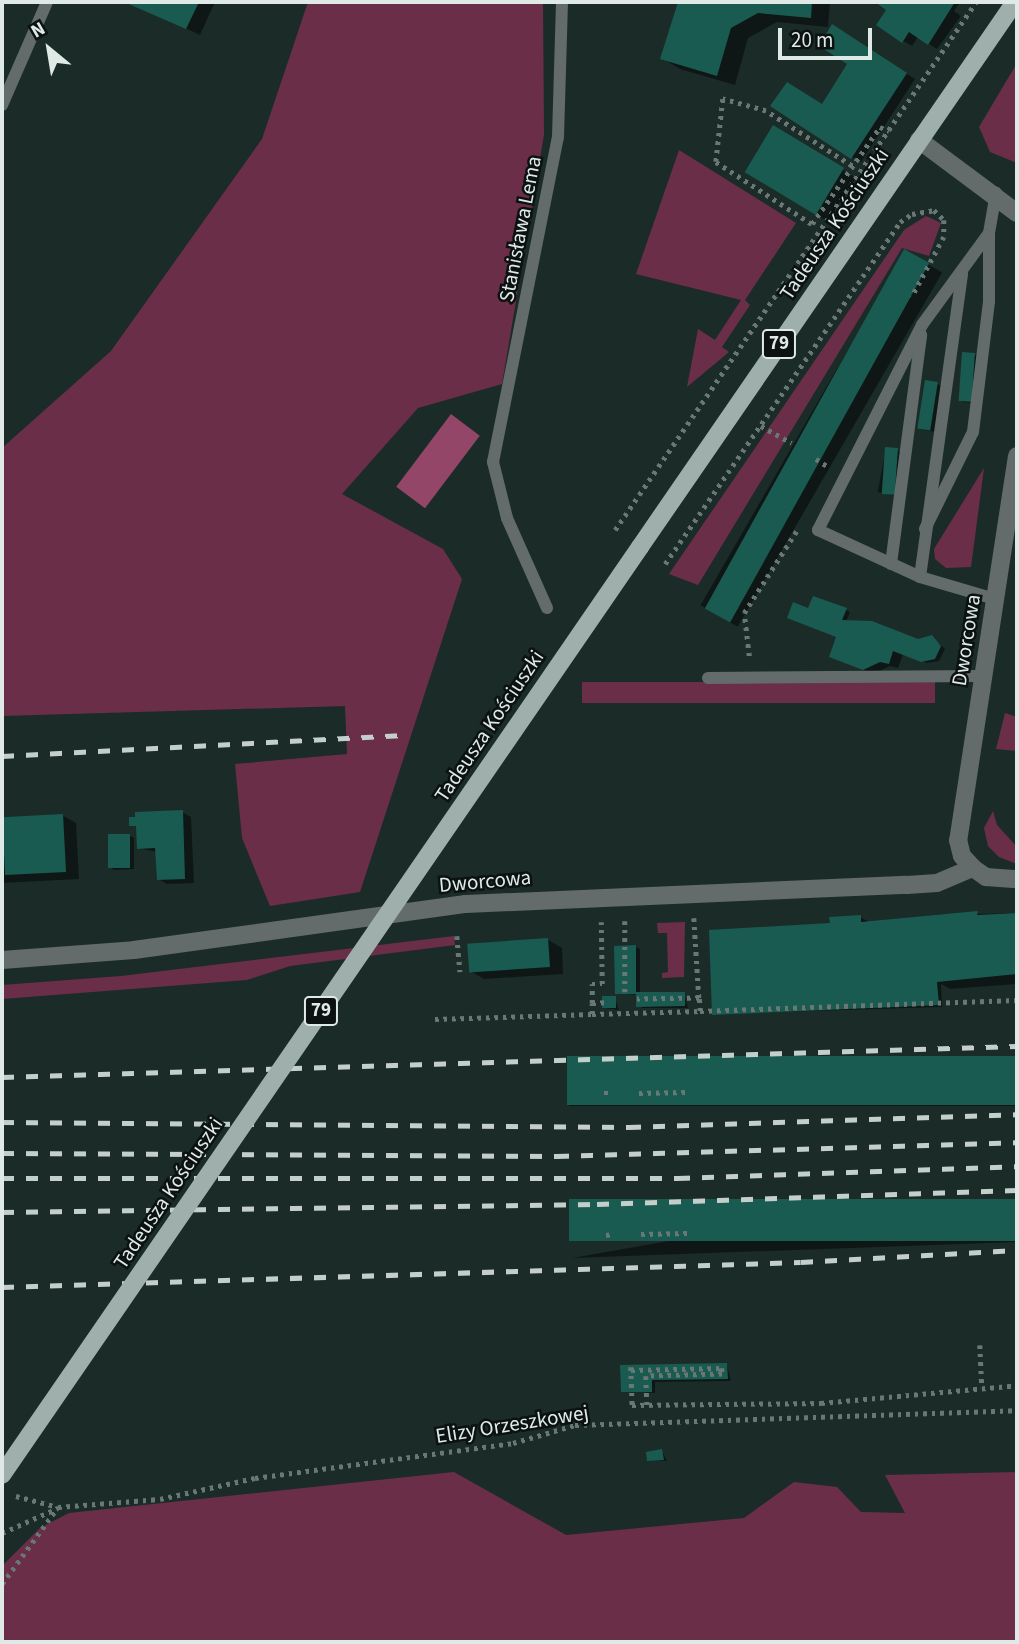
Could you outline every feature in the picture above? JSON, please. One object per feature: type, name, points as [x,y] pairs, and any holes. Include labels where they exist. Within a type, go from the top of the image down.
[{"type":"main road","name":"Tadeusza Kościuszki","points":[[2,1475],[1015,2]]},
{"type":"street","points":[[919,140],[996,193],[1017,213]]},
{"type":"street","name":"Dworcowa","points":[[2,960],[134,950],[466,904],[907,886],[937,883],[973,868],[962,856],[958,840],[1017,456]]},
{"type":"street","points":[[973,868],[986,877],[1017,879]]},
{"type":"lane","points":[[2,105],[47,2]]},
{"type":"lane","name":"Stanisława Lema","points":[[547,608],[507,518],[494,462],[558,138],[562,2]]},
{"type":"lane","points":[[925,529],[973,432],[989,301],[989,233],[996,193]]},
{"type":"lane","points":[[989,233],[922,325],[818,530],[920,577],[995,598]]},
{"type":"lane","points":[[920,577],[962,271]]},
{"type":"lane","points":[[891,564],[922,325]]},
{"type":"lane","points":[[708,678],[983,676]]},
{"type":"path","points":[[615,530],[976,2]]},
{"type":"path","points":[[852,166],[766,111],[723,99],[716,162],[812,225],[880,127],[889,131]]},
{"type":"path","points":[[665,564],[900,222],[912,214],[934,210],[944,220],[944,237],[907,306]]},
{"type":"path","points":[[761,426],[792,443]]},
{"type":"path","points":[[826,479],[835,458]]},
{"type":"path","points":[[752,677],[744,613],[804,519]]},
{"type":"path","points":[[694,914],[700,1011]]},
{"type":"path","points":[[624,917],[625,992]]},
{"type":"path","points":[[592,1014],[592,984],[602,984],[601,918]]},
{"type":"path","points":[[457,936],[460,972]]},
{"type":"path","points":[[638,999],[699,998]]},
{"type":"path","points":[[435,1019],[1017,1000]]},
{"type":"path","points":[[592,1003],[609,1002]]},
{"type":"path","points":[[639,1093],[686,1092]]},
{"type":"path","points":[[604,1093],[610,1093]]},
{"type":"path","points":[[641,1234],[688,1233]]},
{"type":"path","points":[[606,1235],[612,1234]]},
{"type":"path","points":[[980,1345],[982,1388]]},
{"type":"path","points":[[647,1405],[646,1376],[722,1374],[722,1368],[631,1368],[632,1405],[647,1405],[821,1403],[1017,1385]]},
{"type":"path","name":"Elizy Orzeszkowej","points":[[58,1507],[160,1499],[255,1478],[513,1443],[575,1425],[1017,1410]]},
{"type":"path","points":[[13,1495],[58,1507]]},
{"type":"path","points":[[2,1533],[58,1507]]},
{"type":"path","points":[[2,1584],[58,1507]]},
{"type":"shaded area","points":[[308,2],[543,2],[544,135],[502,384],[418,408],[342,494],[443,549],[462,579],[360,892],[270,906],[242,838],[235,764],[347,754],[345,706],[2,716],[2,448],[111,351],[262,139]]},
{"type":"shaded area","points":[[1017,63],[1017,163],[990,152],[979,127]]},
{"type":"shaded area","points":[[679,150],[796,223],[745,300],[750,305],[722,347],[729,352],[687,387],[698,329],[715,340],[741,300],[636,274]]},
{"type":"shaded area","points":[[926,216],[941,223],[929,256],[902,248],[698,585],[669,574],[904,230]]},
{"type":"shaded area","points":[[451,414],[480,436],[425,508],[396,487]]},
{"type":"shaded area","points":[[984,468],[971,567],[946,568],[935,559],[934,549]]},
{"type":"shaded area","points":[[582,682],[935,682],[935,703],[582,703]]},
{"type":"shaded area","points":[[1005,713],[1017,717],[1017,751],[996,749]]},
{"type":"shaded area","points":[[993,811],[997,825],[1017,847],[1017,864],[999,857],[988,846],[984,828]]},
{"type":"shaded area","points":[[685,922],[684,977],[662,978],[662,973],[668,972],[667,933],[658,933],[657,923]]},
{"type":"shaded area","points":[[454,936],[455,945],[290,966],[247,980],[2,999],[2,985],[121,976]]},
{"type":"shaded area","points":[[454,1472],[566,1535],[744,1518],[794,1482],[837,1487],[861,1512],[905,1513],[885,1475],[1017,1472],[1017,1642],[2,1642],[2,1566],[40,1528],[69,1513]]},
{"type":"building","points":[[124,2],[199,2],[186,29]]},
{"type":"building","points":[[678,2],[812,2],[811,18],[758,13],[731,28],[717,76],[660,59]]},
{"type":"building","points":[[875,2],[955,2],[928,45],[909,32],[902,43],[876,25],[886,10]]},
{"type":"building","points":[[832,24],[907,73],[851,159],[770,106],[787,82],[822,104],[847,64],[819,46]]},
{"type":"building","points":[[773,125],[844,168],[816,215],[745,172]]},
{"type":"building","points":[[904,249],[929,263],[730,623],[705,608]]},
{"type":"building","points":[[962,352],[975,353],[972,402],[959,401]]},
{"type":"building","points":[[925,380],[938,382],[930,430],[917,428]]},
{"type":"building","points":[[885,447],[898,448],[895,495],[882,494]]},
{"type":"building","points":[[813,596],[847,608],[842,620],[872,621],[918,639],[932,635],[941,646],[935,659],[921,662],[893,651],[889,664],[880,662],[863,670],[829,657],[836,637],[787,618],[793,602],[808,608]]},
{"type":"building","points":[[183,810],[185,879],[157,880],[155,848],[137,849],[136,826],[129,826],[129,817],[135,817],[135,812]]},
{"type":"building","points":[[63,814],[66,872],[5,875],[2,817]]},
{"type":"building","points":[[108,834],[130,834],[130,868],[108,868]]},
{"type":"building","points":[[978,911],[977,915],[1017,913],[1017,974],[937,982],[939,1005],[712,1015],[709,930],[830,923],[829,917],[861,915],[861,922]]},
{"type":"building","points":[[548,938],[550,967],[469,973],[467,944]]},
{"type":"building","points":[[636,945],[636,992],[685,992],[685,1006],[636,1007],[636,994],[615,994],[614,946]]},
{"type":"building","points":[[602,996],[616,996],[616,1008],[602,1008]]},
{"type":"building","points":[[567,1056],[1017,1056],[1017,1105],[567,1105]]},
{"type":"building","points":[[569,1199],[1017,1199],[1017,1241],[569,1241]]},
{"type":"building","points":[[727,1363],[728,1379],[652,1380],[652,1392],[621,1392],[620,1365]]},
{"type":"building","points":[[662,1449],[664,1460],[647,1461],[646,1452]]},
{"type":"railway","points":[[2,756],[404,735]]},
{"type":"railway","points":[[2,1077],[1017,1046]]},
{"type":"railway","points":[[2,1122],[629,1127],[1017,1114]]},
{"type":"railway","points":[[2,1153],[557,1156],[1017,1142]]},
{"type":"railway","points":[[2,1178],[678,1178],[1017,1166]]},
{"type":"railway","points":[[2,1212],[597,1204],[1017,1190]]},
{"type":"railway","points":[[2,1287],[801,1262],[1017,1250]]}]
